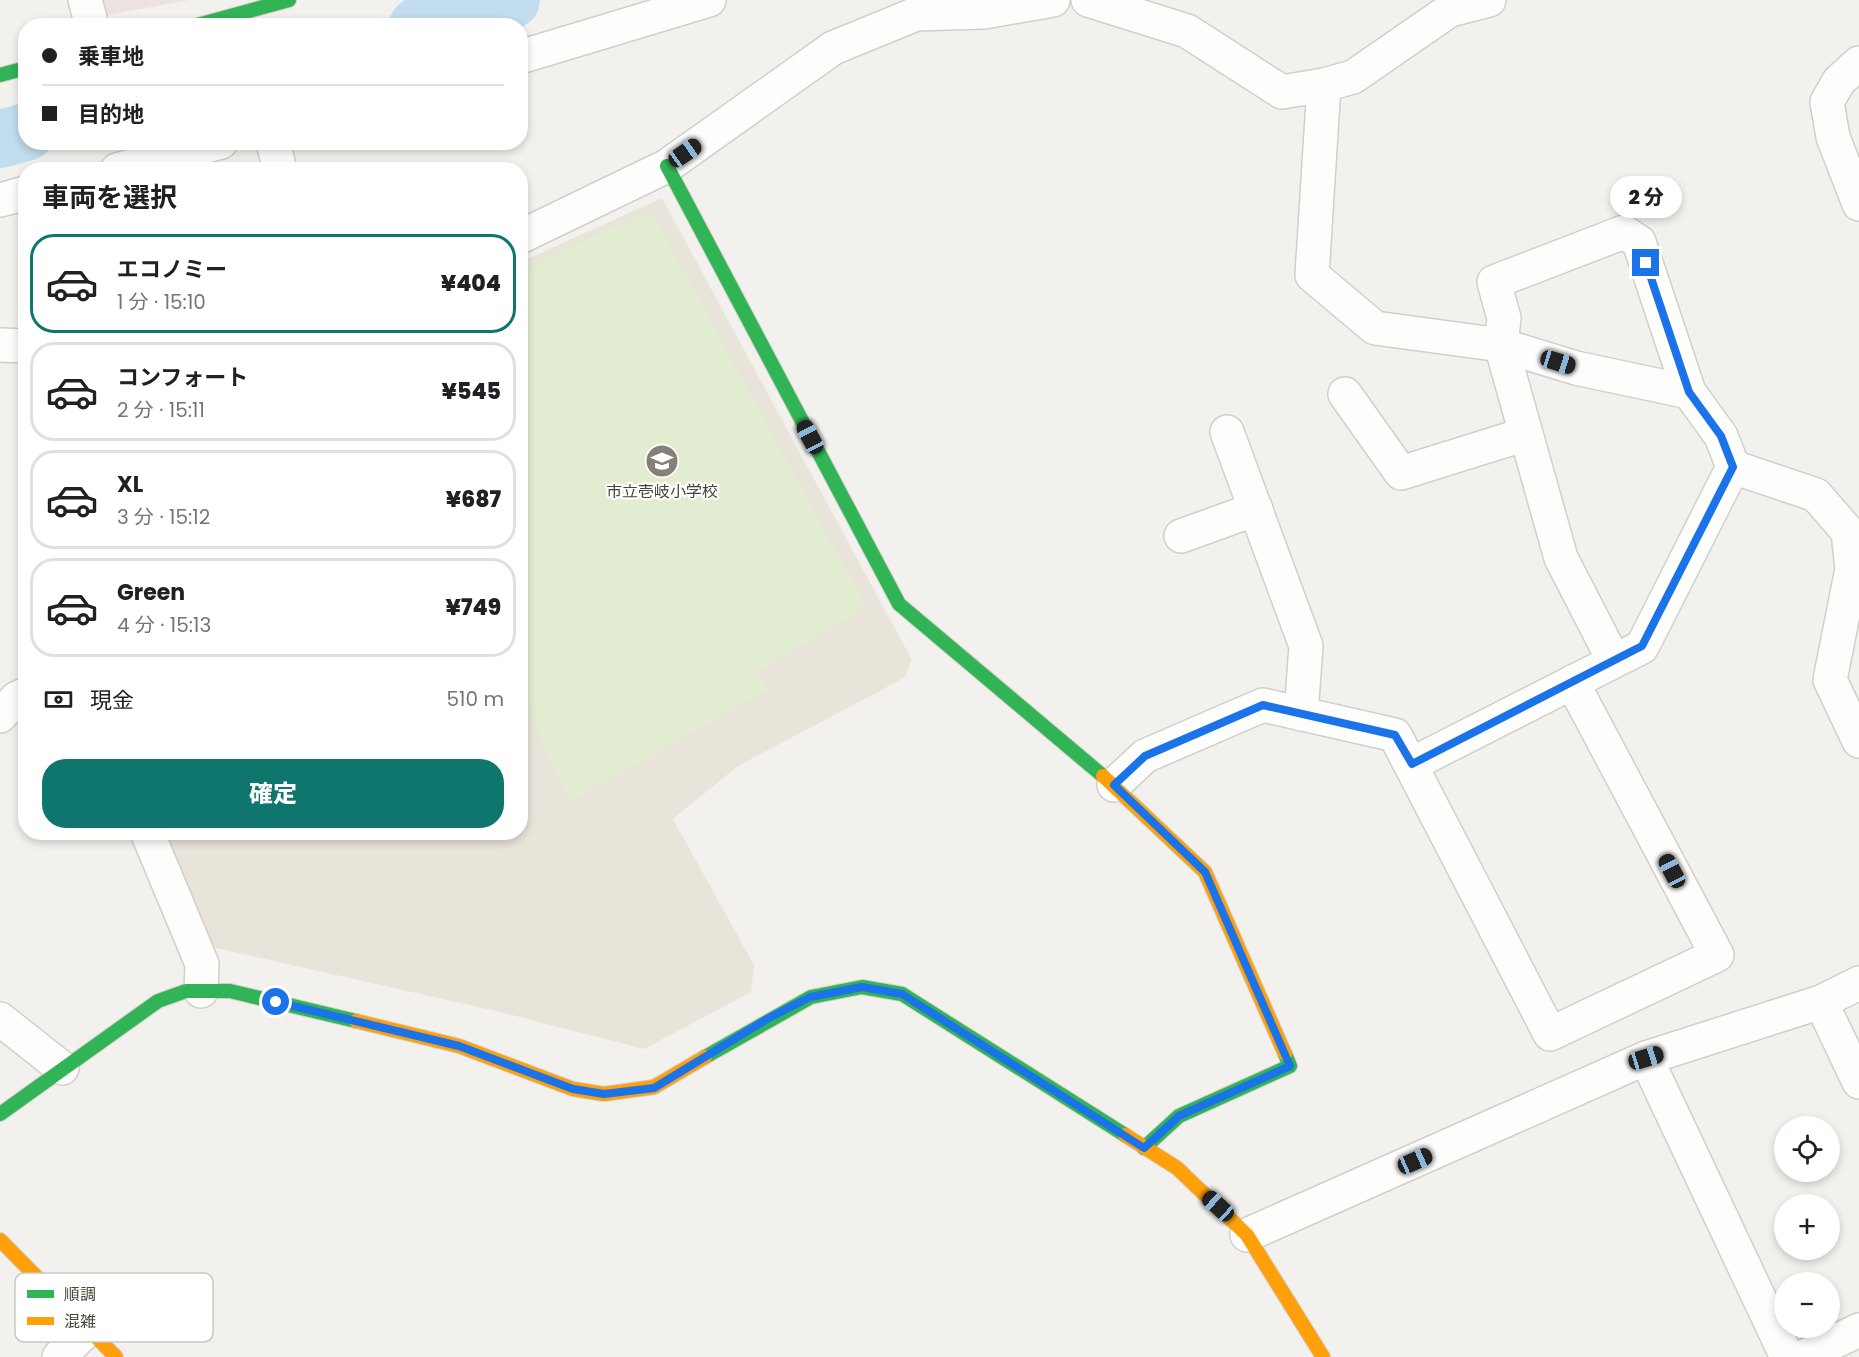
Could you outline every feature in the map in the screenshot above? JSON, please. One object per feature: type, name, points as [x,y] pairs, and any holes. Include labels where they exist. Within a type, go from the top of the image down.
[{"type":"street","points":[[85,0],[90,18]]},
{"type":"street","points":[[246,18],[289,0]]},
{"type":"street","points":[[528,55],[709,0]]},
{"type":"street","points":[[528,233],[667,166],[833,48],[916,14],[984,12],[1053,0]]},
{"type":"street","points":[[1088,0],[1187,31],[1282,92],[1324,85],[1353,77],[1450,10],[1489,0]]},
{"type":"street","points":[[1859,63],[1839,81],[1827,102],[1833,137],[1859,204]]},
{"type":"street","points":[[0,75],[18,70]]},
{"type":"street","points":[[1324,85],[1312,275],[1375,328],[1501,345],[1576,368],[1689,392]]},
{"type":"street","points":[[147,162],[191,150]]},
{"type":"street","points":[[667,166],[899,604],[1114,785],[1205,872],[1290,1066],[1179,1116],[1144,1148]]},
{"type":"street","points":[[0,200],[18,195]]},
{"type":"street","points":[[1412,764],[1614,661],[1642,646],[1733,467],[1721,436],[1689,392],[1639,242],[1624,232],[1494,282],[1504,318],[1501,345],[1561,558],[1614,661]]},
{"type":"street","points":[[0,345],[18,346]]},
{"type":"street","points":[[1345,394],[1401,473],[1526,434]]},
{"type":"street","points":[[1227,432],[1306,646],[1301,714]]},
{"type":"street","points":[[1733,467],[1816,495],[1848,532],[1852,569],[1830,680],[1859,741]]},
{"type":"street","points":[[1181,536],[1256,509]]},
{"type":"street","points":[[1114,785],[1145,756],[1263,705],[1395,735],[1550,1034],[1717,955],[1572,682]]},
{"type":"street","points":[[0,716],[18,698]]},
{"type":"street","points":[[150,840],[202,964],[201,992]]},
{"type":"street","points":[[1247,1235],[1646,1058],[1821,1002],[1859,983]]},
{"type":"street","points":[[0,1114],[158,1001],[186,991],[230,991],[459,1046],[573,1089],[604,1094],[654,1088],[769,1018],[810,997],[862,987],[902,994],[1177,1168],[1247,1235],[1323,1357]]},
{"type":"street","points":[[1821,1002],[1859,1082]]},
{"type":"street","points":[[0,1019],[62,1068]]},
{"type":"street","points":[[1646,1058],[1787,1357]]},
{"type":"street","points":[[0,1240],[33,1273]]},
{"type":"street","points":[[1803,1357],[1859,1330]]},
{"type":"street","points":[[59,1357],[74,1342]]},
{"type":"street","points":[[102,1342],[116,1357]]},
{"type":"shaded area","points":[[98,0],[189,0],[103,16]]},
{"type":"shaded area","name":"市立壱岐小学校","points":[[662,198],[912,660],[904,678],[738,766],[673,819],[754,965],[751,992],[644,1049],[500,1012],[207,946],[162,840],[528,840],[528,259]]},
{"type":"green space","points":[[651,211],[866,607],[757,672],[767,690],[569,802],[528,709],[528,267]]},
{"type":"waterway","points":[[447,18],[511,0]]},
{"type":"waterway","points":[[0,139],[18,134]]},
{"type":"traffic: fast","points":[[223,18],[289,0]]},
{"type":"traffic: fast","points":[[0,75],[18,70]]},
{"type":"traffic: fast","points":[[667,166],[899,604],[1103,776]]},
{"type":"traffic: fast","points":[[705,1057],[811,997],[862,987],[902,994],[1125,1135]]},
{"type":"traffic: fast","points":[[0,1114],[158,1001],[186,991],[230,991],[356,1021]]},
{"type":"traffic: fast","points":[[1144,1148],[1179,1116],[1290,1066],[1285,1054]]},
{"type":"traffic: slow","points":[[1103,776],[1205,872],[1285,1054]]},
{"type":"traffic: slow","points":[[356,1021],[459,1046],[573,1089],[604,1094],[654,1087],[705,1057]]},
{"type":"traffic: slow","points":[[1125,1135],[1177,1168],[1247,1235],[1323,1357]]},
{"type":"traffic: slow","points":[[0,1240],[33,1273]]},
{"type":"traffic: slow","points":[[101,1342],[116,1357]]},
{"type":"place","name":"市立壱岐小学校","points":[[662,461]]},
{"type":"route","points":[[276,1002],[459,1046],[573,1089],[604,1094],[654,1088],[769,1018],[810,997],[862,987],[902,994],[1144,1148],[1179,1116],[1290,1066],[1205,872],[1114,785],[1145,756],[1263,705],[1395,735],[1412,764],[1642,646],[1733,467],[1721,436],[1689,392],[1646,263]]}]
